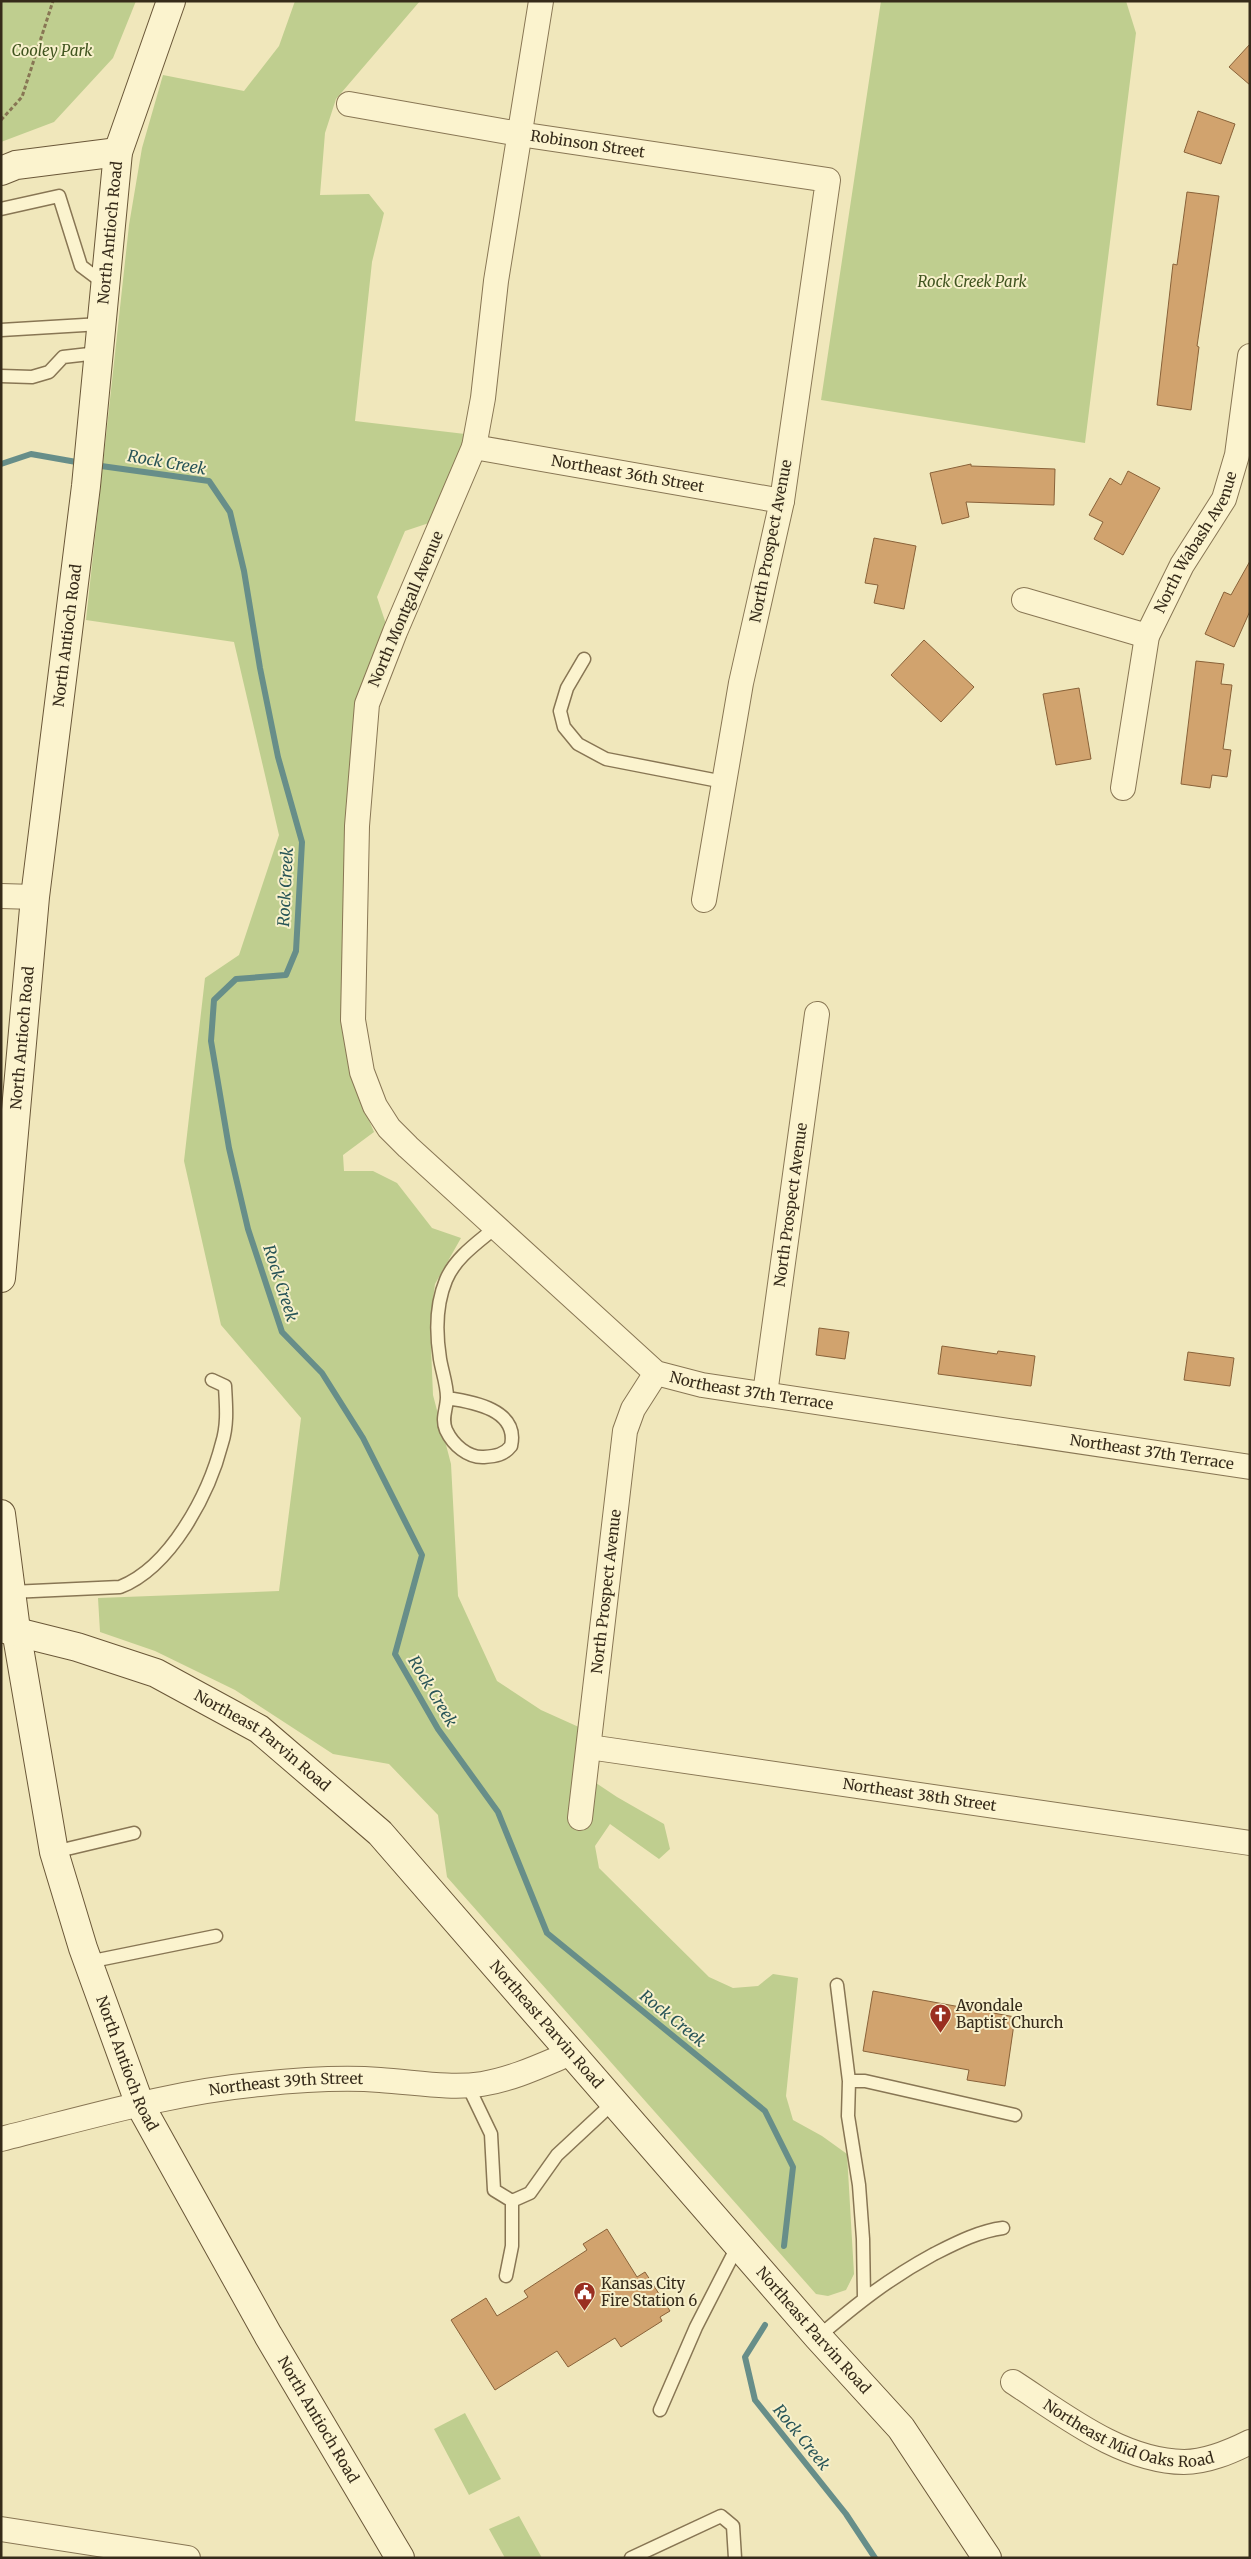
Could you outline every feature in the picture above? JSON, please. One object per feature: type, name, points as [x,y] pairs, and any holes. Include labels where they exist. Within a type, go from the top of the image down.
[{"type":"street","name":"North Antioch Road","points":[[1,1278],[4,1211],[35,897],[86,486],[118,152],[171,1]]},
{"type":"street","name":"North Montgall Avenue","points":[[369,1091],[362,1072],[353,1020],[357,826],[367,704],[395,632],[474,447],[519,134],[541,1]]},
{"type":"street","name":"Robinson Street","points":[[348,104],[519,134],[828,180]]},
{"type":"street","points":[[1,171],[16,165],[118,152]]},
{"type":"street","name":"North Prospect Avenue","points":[[704,900],[741,683],[782,500],[828,180]]},
{"type":"street","name":"North Wabash Avenue","points":[[1123,788],[1146,636],[1182,565],[1224,500],[1237,455],[1250,356]]},
{"type":"street","name":"Northeast 36th Street","points":[[474,447],[782,500]]},
{"type":"street","points":[[1024,600],[1146,636]]},
{"type":"street","points":[[1,896],[35,897]]},
{"type":"street","name":"North Prospect Avenue","points":[[765,1394],[817,1014]]},
{"type":"street","name":"Northeast 37th Terrace","points":[[369,1091],[375,1106],[389,1128],[495,1228],[656,1373],[702,1385],[1250,1467]]},
{"type":"street","name":"North Prospect Avenue","points":[[580,1818],[625,1431],[633,1410],[656,1373]]},
{"type":"street","name":"North Antioch Road","points":[[1,1514],[11,1592],[8,1629],[54,1852],[88,1962],[140,2105],[268,2335],[400,2558]]},
{"type":"street","name":"Northeast Parvin Road","points":[[8,1629],[156,1673],[259,1729],[380,1833],[818,2337],[901,2428],[987,2558]]},
{"type":"street","name":"Northeast 38th Street","points":[[589,1747],[1250,1843]]},
{"type":"street","name":"Northeast 39th Street","points":[[1,2139],[185,2095],[259,2084],[318,2080],[378,2080],[468,2086],[513,2077],[571,2052]]},
{"type":"street","name":"Northeast Mid Oaks Road","points":[[1013,2382],[1110,2442],[1159,2459],[1185,2462],[1216,2457],[1250,2442]]},
{"type":"street","points":[[1,2529],[188,2558]]},
{"type":"lane","points":[[1,209],[59,196],[81,266],[105,284]]},
{"type":"lane","points":[[1,330],[101,324]]},
{"type":"lane","points":[[1,376],[32,377],[49,372],[63,356],[98,353]]},
{"type":"lane","points":[[584,659],[567,688],[560,711],[564,727],[578,744],[606,759],[724,782]]},
{"type":"lane","points":[[447,1398],[473,1402],[500,1415],[509,1422],[512,1430],[511,1446],[496,1456],[478,1457],[457,1446],[446,1430],[443,1416],[447,1398],[440,1357],[439,1302],[446,1279],[456,1262],[495,1228]]},
{"type":"lane","points":[[11,1592],[120,1587],[136,1581],[159,1561],[194,1511],[222,1443],[226,1412],[225,1386],[212,1380]]},
{"type":"lane","points":[[54,1852],[134,1833]]},
{"type":"lane","points":[[88,1962],[216,1936]]},
{"type":"lane","points":[[837,1985],[849,2081],[848,2116],[859,2186],[863,2239],[864,2297]]},
{"type":"lane","points":[[849,2081],[866,2081],[1016,2115]]},
{"type":"lane","points":[[468,2086],[491,2134],[494,2190],[512,2201]]},
{"type":"lane","points":[[512,2201],[530,2192],[557,2156],[614,2102]]},
{"type":"lane","points":[[506,2276],[512,2246],[512,2201]]},
{"type":"lane","points":[[818,2337],[864,2297],[899,2274],[952,2245],[989,2230],[1002,2228]]},
{"type":"lane","points":[[660,2410],[696,2327],[738,2244]]},
{"type":"lane","points":[[631,2558],[721,2516],[733,2526],[735,2558]]},
{"type":"path","points":[[1,120],[22,97],[53,1]]},
{"type":"green space","name":"Cooley Park","points":[[1,1],[136,1],[113,58],[54,122],[1,142]]},
{"type":"green space","points":[[295,1],[420,1],[336,99],[325,133],[320,195],[369,194],[384,213],[372,262],[355,421],[465,434],[461,457],[429,523],[405,531],[377,597],[386,624],[343,1022],[350,1075],[374,1132],[343,1155],[344,1171],[373,1171],[397,1183],[432,1228],[461,1238],[435,1284],[430,1324],[433,1395],[451,1464],[458,1596],[497,1681],[541,1710],[581,1728],[578,1771],[617,1797],[664,1824],[670,1849],[659,1859],[610,1824],[595,1846],[599,1868],[709,1977],[733,1988],[758,1986],[773,1974],[798,1978],[786,2096],[793,2120],[822,2136],[847,2154],[854,2274],[846,2290],[828,2296],[816,2294],[447,1877],[438,1815],[389,1764],[333,1754],[235,1690],[155,1651],[100,1632],[98,1598],[279,1591],[301,1418],[221,1325],[184,1161],[205,978],[239,955],[279,835],[234,642],[86,620],[129,225],[142,148],[163,75],[244,91],[279,46]]},
{"type":"green space","name":"Rock Creek Park","points":[[881,1],[1126,1],[1136,33],[1085,443],[821,400]]},
{"type":"green space","points":[[465,2413],[501,2479],[469,2495],[434,2429]]},
{"type":"green space","points":[[519,2516],[542,2558],[505,2558],[489,2529]]},
{"type":"building","points":[[1250,44],[1250,85],[1229,67]]},
{"type":"building","points":[[1198,111],[1235,124],[1221,164],[1184,152]]},
{"type":"building","points":[[1187,192],[1219,196],[1197,346],[1199,347],[1191,410],[1157,405],[1173,264],[1177,265]]},
{"type":"building","points":[[971,464],[971,466],[1055,469],[1054,505],[966,502],[969,517],[942,524],[930,473]]},
{"type":"building","points":[[1128,471],[1160,488],[1123,555],[1094,539],[1103,522],[1089,515],[1110,478],[1121,485]]},
{"type":"building","points":[[874,538],[916,546],[904,609],[874,603],[878,585],[865,583]]},
{"type":"building","points":[[1250,561],[1250,611],[1234,647],[1205,634],[1224,592],[1231,595]]},
{"type":"building","points":[[924,640],[974,687],[941,722],[891,675]]},
{"type":"building","points":[[1196,661],[1224,664],[1221,684],[1232,685],[1223,749],[1231,750],[1227,777],[1212,775],[1210,788],[1181,784]]},
{"type":"building","points":[[1079,688],[1091,759],[1056,765],[1043,694]]},
{"type":"building","points":[[819,1328],[849,1332],[845,1359],[816,1355]]},
{"type":"building","points":[[942,1346],[997,1354],[998,1351],[1035,1356],[1031,1386],[938,1374]]},
{"type":"building","points":[[1188,1352],[1234,1358],[1230,1386],[1184,1380]]},
{"type":"building","name":"Avondale Baptist Church","points":[[873,1991],[1015,2017],[1005,2086],[967,2080],[969,2070],[863,2051]]},
{"type":"building","name":"Kansas City Fire Station 6","points":[[607,2229],[637,2277],[645,2272],[670,2311],[660,2317],[662,2321],[621,2347],[615,2338],[568,2367],[557,2351],[495,2390],[451,2320],[486,2298],[497,2316],[528,2297],[524,2291],[587,2250],[583,2244]]},
{"type":"waterway","name":"Rock Creek","points":[[1,464],[31,454],[82,463]]},
{"type":"waterway","name":"Rock Creek","points":[[94,465],[209,481],[230,512],[244,571],[260,668],[278,757],[302,842],[296,951],[286,975],[236,979],[214,1000],[211,1041],[229,1148],[248,1229],[282,1332],[322,1373],[363,1438],[422,1555],[395,1654],[438,1729],[498,1812],[547,1933],[765,2111],[793,2167],[784,2246]]},
{"type":"waterway","name":"Rock Creek","points":[[765,2325],[745,2357],[755,2400],[846,2514],[875,2558]]},
{"type":"place","name":"Avondale Baptist Church","points":[[940,2034]]},
{"type":"place","name":"Kansas City Fire Station 6","points":[[585,2312]]}]
